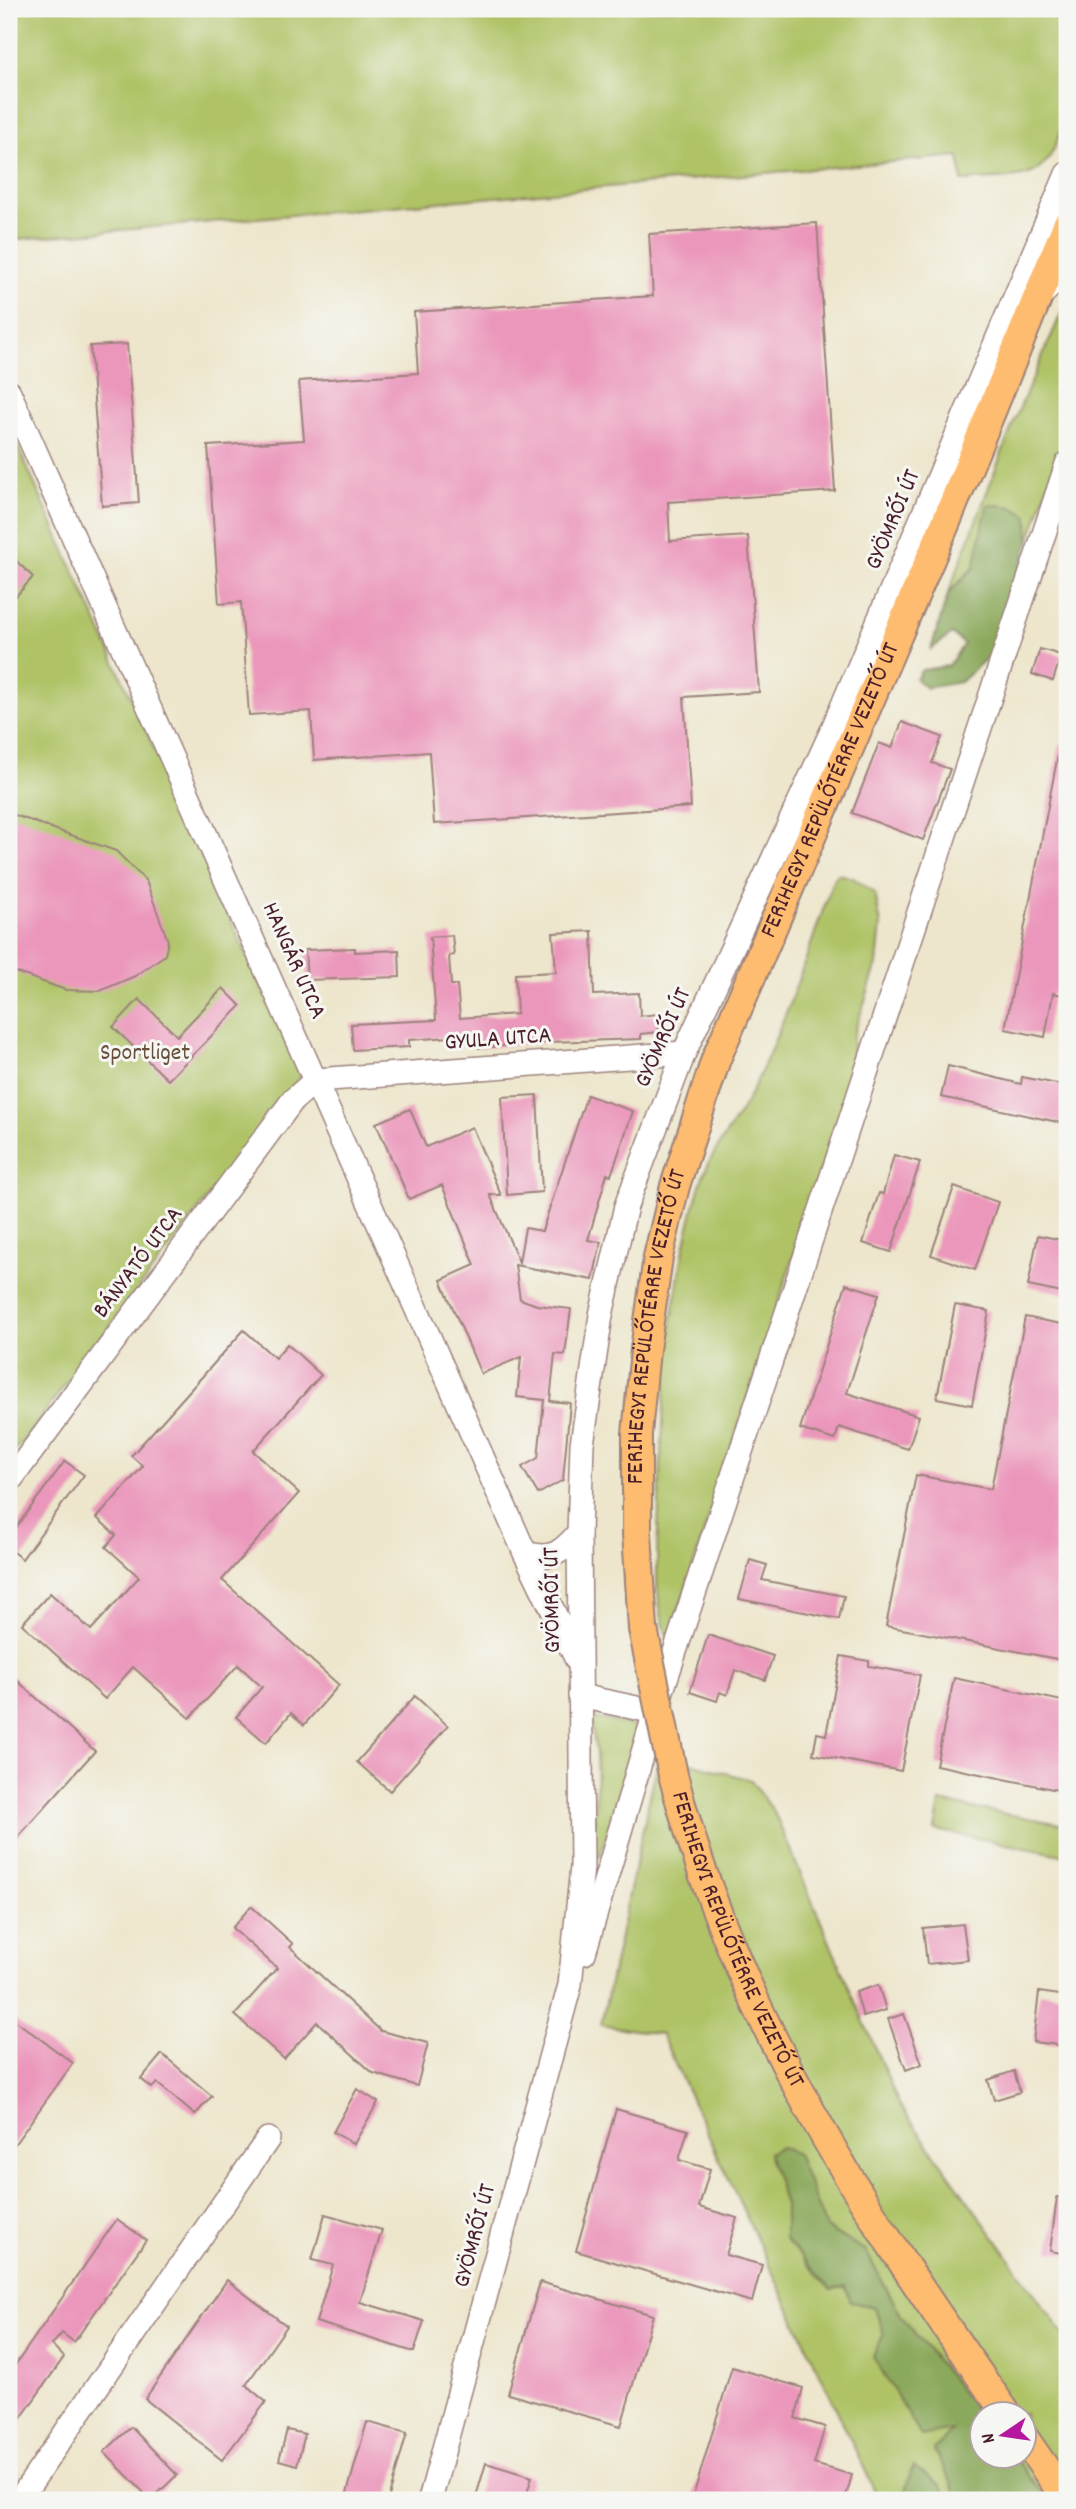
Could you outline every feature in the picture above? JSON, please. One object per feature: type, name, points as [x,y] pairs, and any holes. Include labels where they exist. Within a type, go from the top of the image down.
[{"type":"main road","name":"FERIHEGYI REPÜLŐTÉRRE VEZETŐ ÚT","points":[[997,2400],[944,2327],[847,2177],[768,2034],[716,1914],[673,1775],[643,1629],[637,1533],[637,1434],[658,1257],[675,1186],[716,1059],[946,522],[1067,225]]},
{"type":"main road","points":[[1038,2458],[1067,2500]]},
{"type":"street","name":"GYÖMRŐI ÚT","points":[[570,1985],[582,1867],[579,1533],[584,1424],[601,1315],[626,1206],[684,1053],[768,876],[831,733],[1067,174]]},
{"type":"street","points":[[1035,301],[1067,271]]},
{"type":"street","name":"HANGÁR UTCA","points":[[9,392],[525,1553],[580,1666]]},
{"type":"street","name":"GYÖMRŐI ÚT","points":[[430,2500],[570,1985],[586,1949],[655,1712],[1067,464]]},
{"type":"street","name":"GYULA UTCA","points":[[316,1080],[684,1053]]},
{"type":"street","name":"BÁNYATÓ UTCA","points":[[9,1482],[293,1100],[316,1080]]},
{"type":"street","points":[[525,1553],[541,1558],[556,1555],[579,1533]]},
{"type":"street","points":[[580,1696],[655,1712]]},
{"type":"street","points":[[19,2500],[268,2139]]},
{"type":"green space","points":[[12,9],[1067,9],[1067,77],[1061,128],[1054,149],[1043,165],[1027,175],[1011,178],[962,181],[959,156],[9,240],[9,18]]},
{"type":"green space","points":[[1067,300],[1067,430],[1029,542],[988,506],[975,565],[948,594],[1015,419]]},
{"type":"green space","name":"Sportliget","points":[[9,427],[301,1075],[9,1459]]},
{"type":"green space","points":[[987,506],[1012,507],[1028,516],[1029,542],[989,656],[960,682],[926,688],[916,679],[922,670],[948,666],[964,644],[952,634],[931,649],[948,594],[974,568]]},
{"type":"green space","points":[[838,874],[853,878],[875,893],[881,924],[877,964],[853,1037],[852,1075],[669,1640],[660,1608],[657,1556],[669,1343],[681,1263],[704,1173],[745,1104],[775,1041],[833,881]]},
{"type":"green space","points":[[594,1718],[635,1726],[637,1730],[600,1856],[593,1861],[597,1776],[591,1725]]},
{"type":"green space","points":[[658,1759],[691,1763],[751,1780],[774,1812],[899,2104],[1067,2339],[1067,2500],[1048,2500],[1024,2470],[1038,2470],[1038,2400],[968,2400],[902,2317],[865,2250],[826,2228],[797,2154],[768,2153],[785,2205],[785,2239],[831,2289],[845,2286],[851,2302],[875,2307],[884,2334],[953,2429],[934,2451],[962,2500],[948,2500],[941,2485],[913,2467],[902,2500],[879,2500],[661,2034],[601,2025]]},
{"type":"green space","points":[[940,1802],[1067,1825],[1067,1856],[935,1830]]},
{"type":"green space","points":[[780,2147],[797,2154],[826,2228],[865,2250],[902,2317],[968,2400],[968,2470],[1024,2470],[1048,2500],[962,2500],[959,2497],[934,2450],[952,2430],[921,2436],[873,2356],[884,2334],[875,2307],[851,2302],[845,2286],[831,2290],[785,2239],[785,2205],[768,2153]]},
{"type":"green space","points":[[913,2466],[941,2485],[948,2500],[902,2500]]},
{"type":"building","points":[[817,223],[835,491],[668,502],[670,541],[748,536],[759,692],[684,697],[691,807],[434,824],[429,752],[314,760],[311,711],[249,715],[241,602],[219,604],[208,446],[304,440],[299,381],[418,373],[414,312],[653,296],[649,234]]},
{"type":"building","points":[[127,344],[139,503],[102,506],[90,346]]},
{"type":"building","points":[[9,554],[33,577],[9,604]]},
{"type":"building","points":[[1040,649],[1061,655],[1053,681],[1032,674]]},
{"type":"building","points":[[902,722],[942,737],[932,763],[950,769],[923,840],[852,813],[879,743],[892,748]]},
{"type":"building","points":[[1060,744],[1067,745],[1067,996],[1053,993],[1045,1037],[1005,1029]]},
{"type":"building","points":[[9,813],[116,851],[146,881],[168,941],[165,955],[135,976],[100,991],[66,990],[9,970]]},
{"type":"building","points":[[592,931],[594,995],[639,993],[640,1016],[657,1014],[659,1032],[641,1034],[641,1039],[549,1042],[479,1048],[478,1035],[409,1040],[409,1047],[353,1050],[351,1024],[436,1020],[430,937],[452,935],[454,955],[449,956],[451,985],[457,985],[460,1018],[517,1014],[515,974],[556,972],[553,933]]},
{"type":"building","points":[[355,948],[355,952],[399,950],[400,977],[307,980],[305,950]]},
{"type":"building","points":[[223,988],[241,1006],[168,1080],[113,1027],[139,999],[177,1036]]},
{"type":"building","points":[[948,1066],[1021,1084],[1022,1077],[1067,1086],[1067,1124],[941,1097]]},
{"type":"building","points":[[537,1095],[542,1192],[507,1195],[502,1097]]},
{"type":"building","points":[[587,1095],[633,1111],[611,1175],[607,1174],[588,1240],[601,1242],[593,1280],[515,1265],[520,1299],[537,1305],[571,1309],[565,1355],[555,1354],[550,1401],[570,1403],[563,1480],[538,1494],[522,1467],[538,1458],[544,1400],[517,1397],[521,1357],[481,1374],[441,1280],[475,1265],[442,1185],[409,1199],[376,1123],[410,1109],[426,1147],[472,1127],[501,1195],[490,1195],[519,1262],[525,1228],[542,1231]]},
{"type":"building","points":[[894,1155],[920,1162],[891,1252],[863,1243],[879,1193],[883,1194]]},
{"type":"building","points":[[954,1187],[998,1202],[975,1270],[931,1255]]},
{"type":"building","points":[[1038,1235],[1067,1241],[1067,1294],[1028,1286]]},
{"type":"building","points":[[846,1284],[879,1294],[847,1393],[919,1416],[908,1449],[839,1427],[835,1440],[800,1429]]},
{"type":"building","points":[[955,1305],[989,1311],[972,1405],[937,1398]]},
{"type":"building","points":[[1025,1317],[1067,1325],[1067,1661],[886,1626],[916,1475],[991,1489]]},
{"type":"building","points":[[244,1330],[275,1358],[287,1344],[321,1375],[253,1451],[299,1493],[222,1580],[339,1685],[304,1725],[291,1713],[266,1743],[236,1717],[262,1687],[238,1665],[190,1718],[133,1667],[105,1699],[22,1624],[50,1593],[91,1630],[139,1577],[106,1547],[116,1535],[97,1518],[143,1466],[131,1456]]},
{"type":"building","points":[[65,1461],[84,1475],[22,1559],[9,1549],[9,1537]]},
{"type":"building","points":[[750,1560],[767,1565],[762,1580],[844,1596],[839,1619],[739,1599]]},
{"type":"building","points":[[708,1635],[773,1656],[765,1680],[735,1670],[727,1695],[720,1692],[717,1701],[690,1692]]},
{"type":"building","points":[[841,1656],[869,1661],[869,1666],[920,1675],[901,1771],[813,1754],[817,1733],[826,1735]]},
{"type":"building","points":[[9,1673],[95,1751],[9,1847]]},
{"type":"building","points":[[954,1678],[1067,1702],[1067,1792],[936,1765]]},
{"type":"building","points":[[415,1696],[448,1726],[390,1791],[357,1762]]},
{"type":"building","points":[[251,1906],[293,1944],[290,1947],[381,2031],[428,2043],[417,2086],[373,2073],[317,2022],[284,2059],[235,2015],[277,1968],[232,1928]]},
{"type":"building","points":[[963,1924],[968,1960],[927,1964],[923,1928]]},
{"type":"building","points":[[878,1985],[886,2010],[863,2017],[856,1992]]},
{"type":"building","points":[[1039,1992],[1067,1996],[1067,2046],[1033,2042]]},
{"type":"building","points":[[904,2014],[922,2064],[906,2070],[888,2019]]},
{"type":"building","points":[[9,2016],[73,2063],[9,2152]]},
{"type":"building","points":[[162,2054],[212,2096],[195,2115],[157,2083],[152,2088],[141,2079]]},
{"type":"building","points":[[1014,2071],[1020,2092],[994,2100],[988,2080]]},
{"type":"building","points":[[357,2089],[378,2102],[354,2144],[333,2132]]},
{"type":"building","points":[[616,2109],[688,2130],[679,2160],[710,2169],[699,2207],[737,2218],[726,2255],[762,2265],[752,2302],[576,2251]]},
{"type":"building","points":[[1057,2197],[1067,2198],[1067,2254],[1050,2251]]},
{"type":"building","points":[[325,2214],[382,2230],[360,2302],[424,2321],[414,2352],[316,2322],[333,2265],[312,2260]]},
{"type":"building","points":[[117,2219],[146,2240],[74,2342],[62,2333],[52,2345],[64,2357],[9,2435],[9,2374]]},
{"type":"building","points":[[227,2280],[287,2326],[246,2385],[266,2402],[222,2460],[145,2399]]},
{"type":"building","points":[[540,2282],[653,2315],[621,2426],[508,2394]]},
{"type":"building","points":[[732,2367],[803,2388],[795,2418],[825,2427],[814,2464],[852,2475],[845,2500],[692,2500]]},
{"type":"building","points":[[367,2422],[407,2433],[388,2500],[345,2500]]},
{"type":"building","points":[[131,2427],[177,2475],[151,2500],[104,2452]]},
{"type":"building","points":[[287,2430],[305,2434],[297,2465],[279,2460]]},
{"type":"building","points":[[486,2463],[532,2477],[525,2500],[475,2500]]}]
